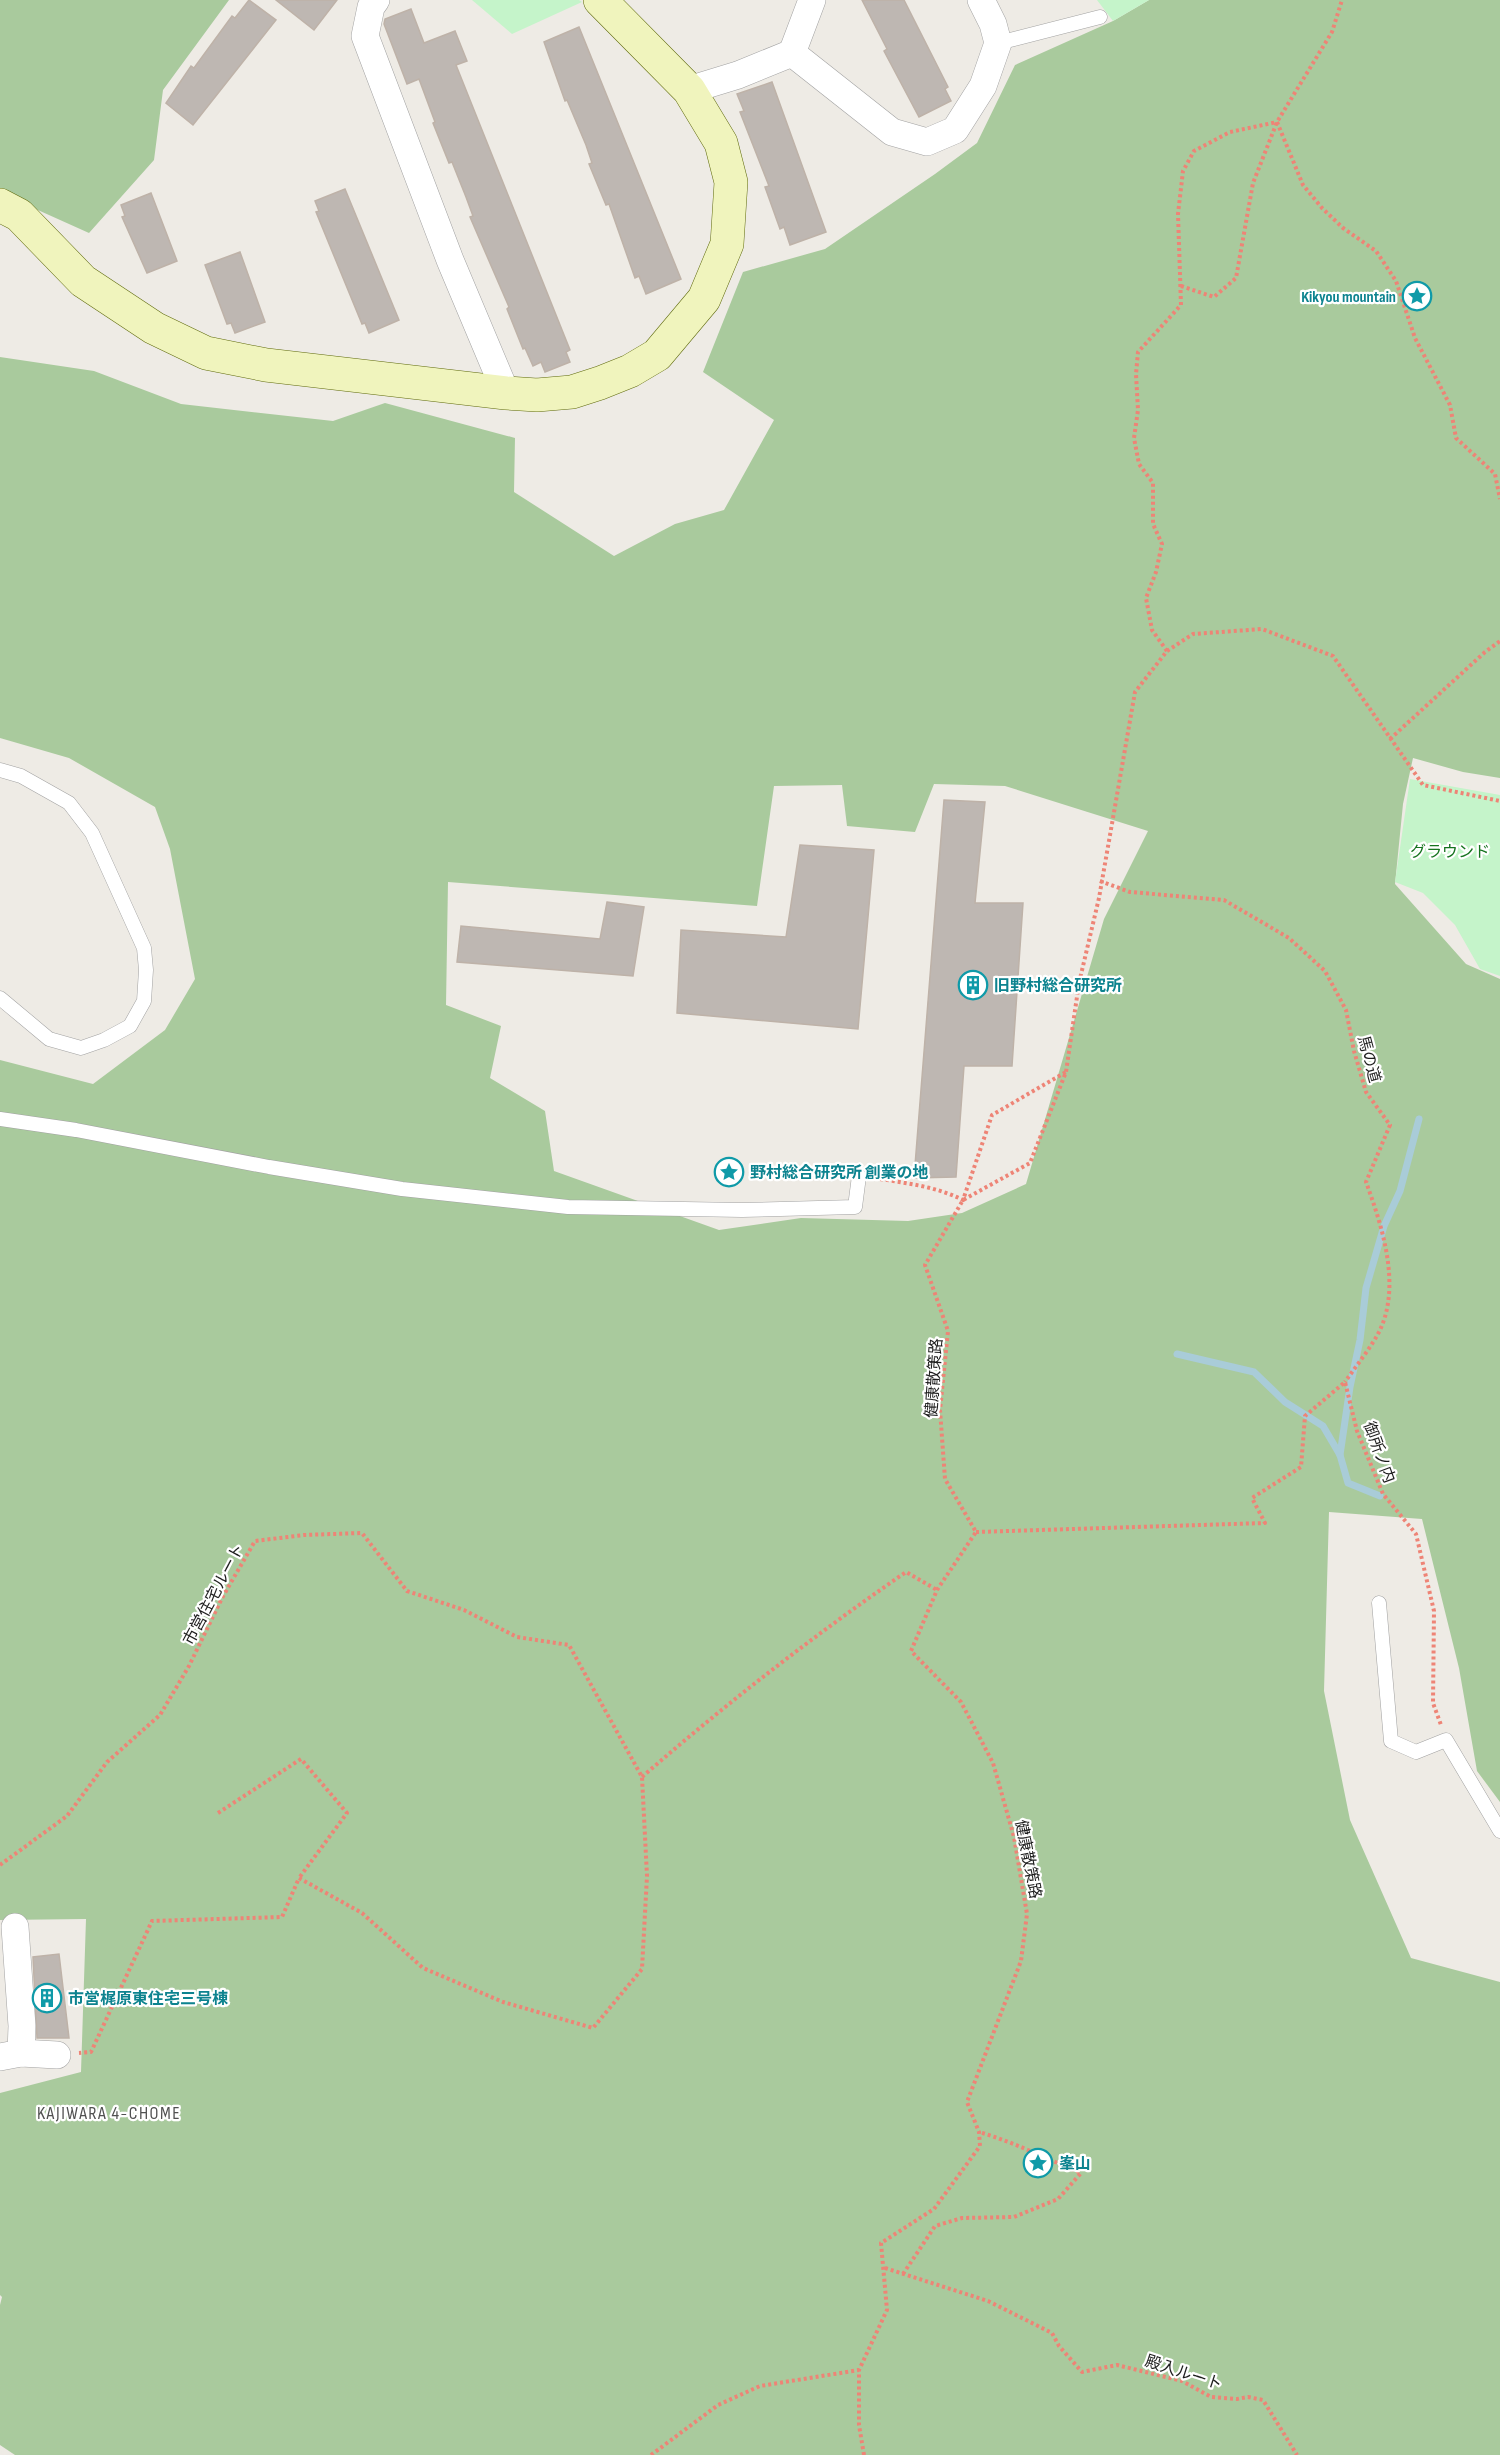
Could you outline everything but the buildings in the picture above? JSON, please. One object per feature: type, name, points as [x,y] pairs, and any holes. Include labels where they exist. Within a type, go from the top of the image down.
[{"type":"street","points":[[376,0],[371,8],[365,36],[442,239],[506,393]]},
{"type":"street","points":[[689,90],[738,75],[792,53],[812,0]]},
{"type":"street","points":[[792,53],[892,132],[927,142],[955,130],[983,86],[998,43],[993,24],[981,0]]},
{"type":"street","points":[[0,205],[19,215],[82,281],[154,328],[206,353],[266,365],[506,393],[537,395],[572,392],[600,383],[630,371],[657,355],[704,299],[727,244],[731,182],[721,143],[689,90],[609,3]]},
{"type":"street","points":[[15,1928],[22,2026],[11,2055],[57,2055]]},
{"type":"lane","points":[[998,43],[1100,17]]},
{"type":"lane","points":[[0,770],[21,776],[69,803],[92,833],[144,948],[146,970],[144,1001],[130,1026],[104,1040],[81,1048],[49,1039],[0,998]]},
{"type":"lane","points":[[0,1119],[76,1130],[269,1167],[402,1189],[568,1207],[742,1210],[855,1207],[859,1176]]},
{"type":"lane","points":[[1379,1603],[1390,1741],[1416,1752],[1446,1740],[1500,1831]]},
{"type":"path","points":[[1181,286],[1214,297],[1236,278],[1253,183],[1277,122],[1332,32],[1342,0]]},
{"type":"path","points":[[1167,651],[1152,630],[1146,598],[1156,572],[1162,544],[1153,524],[1153,483],[1139,465],[1134,438],[1138,410],[1136,374],[1138,352],[1181,305],[1178,214],[1183,171],[1194,151],[1230,132],[1277,122]]},
{"type":"path","points":[[1277,122],[1304,185],[1322,208],[1343,228],[1376,251],[1396,281],[1414,338],[1450,405],[1456,438],[1495,474],[1500,499]]},
{"type":"path","points":[[963,1200],[1030,1163],[1066,1072],[1079,983],[1099,898],[1100,881],[1135,692],[1167,651],[1192,634],[1262,629],[1333,656],[1423,785],[1500,801]]},
{"type":"path","points":[[1390,738],[1500,641]]},
{"type":"path","name":"馬の道","points":[[1100,881],[1130,892],[1224,900],[1257,918],[1296,944],[1325,971],[1346,1010],[1354,1051],[1366,1092],[1390,1125],[1366,1182],[1379,1222],[1387,1263],[1389,1298],[1379,1331],[1345,1382]]},
{"type":"path","points":[[963,1200],[992,1115],[1066,1072]]},
{"type":"path","points":[[859,1176],[925,1186],[945,1191],[963,1200]]},
{"type":"path","name":"健康散策路","points":[[963,1200],[925,1265],[948,1332],[940,1410],[945,1479],[976,1532],[937,1590],[911,1651],[961,1702],[993,1763],[1014,1837],[1027,1914],[1022,1961],[967,2102],[979,2132]]},
{"type":"path","points":[[976,1532],[1264,1523],[1252,1498],[1300,1467],[1305,1416],[1345,1382]]},
{"type":"path","name":"御所ノ内","points":[[1345,1382],[1358,1431],[1383,1494],[1416,1534],[1434,1611],[1433,1703],[1446,1740]]},
{"type":"path","name":"市営住宅ルート","points":[[0,1865],[68,1816],[107,1762],[160,1715],[189,1666],[222,1598],[255,1541],[304,1535],[362,1533],[407,1591],[464,1610],[517,1638],[569,1646],[642,1777]]},
{"type":"path","points":[[299,1878],[362,1913],[423,1968],[503,2002],[593,2028],[642,1969],[647,1876],[642,1777],[720,1709],[792,1653],[906,1572],[937,1590]]},
{"type":"path","points":[[57,2055],[91,2052],[152,1921],[282,1917],[299,1878],[347,1813],[301,1759],[218,1813]]},
{"type":"path","points":[[864,2455],[859,2425],[859,2370],[887,2310],[881,2243],[934,2209],[980,2146],[979,2132],[1009,2141],[1040,2157],[1081,2172],[1058,2199],[1014,2217],[962,2218],[935,2226],[903,2274]]},
{"type":"path","name":"殿入ルート","points":[[884,2268],[988,2301],[1052,2333],[1059,2346],[1082,2372],[1117,2365],[1182,2381],[1211,2397],[1237,2399],[1248,2397],[1263,2400],[1297,2455]]},
{"type":"path","points":[[651,2455],[718,2405],[760,2386],[859,2370]]},
{"type":"green space","points":[[0,0],[229,0],[163,90],[154,160],[89,233],[0,193]]},
{"type":"green space","points":[[472,0],[579,0],[582,2],[512,34]]},
{"type":"green space","points":[[1097,0],[1149,0],[1113,21]]},
{"type":"green space","points":[[1149,0],[1500,0],[1500,778],[1463,772],[1413,758],[1403,804],[1395,884],[1466,964],[1500,979],[1500,1802],[1477,1771],[1459,1668],[1422,1519],[1329,1512],[1324,1691],[1350,1820],[1411,1958],[1500,1982],[1500,2455],[15,2455],[0,2445],[0,2305],[2,2297],[0,2295],[0,2093],[81,2072],[86,1919],[0,1920],[0,1060],[93,1084],[165,1030],[195,979],[170,849],[155,807],[69,758],[0,738],[0,357],[94,371],[181,404],[333,421],[385,403],[515,438],[514,492],[614,556],[675,524],[724,510],[774,420],[703,372],[743,272],[825,249],[977,143],[1015,65],[1113,21]],"holes":[[[934,784],[1005,786],[1148,831],[1104,919],[1026,1184],[962,1213],[908,1221],[801,1218],[719,1230],[554,1171],[545,1111],[490,1078],[501,1026],[446,1005],[448,882],[757,906],[774,786],[842,785],[847,826],[915,832]]]},
{"type":"green space","name":"グラウンド","points":[[1410,779],[1500,795],[1500,976],[1480,969],[1455,925],[1423,893],[1395,882]]},
{"type":"waterway","points":[[1340,1455],[1360,1340],[1366,1288],[1384,1226],[1400,1191],[1419,1119]]},
{"type":"waterway","points":[[1177,1354],[1254,1372],[1285,1402],[1323,1426],[1340,1455],[1348,1483],[1380,1496]]},
{"type":"place","name":"Kikyou mountain","points":[[1417,296]]},
{"type":"place","name":"旧野村総合研究所","points":[[973,985]]},
{"type":"place","name":"野村総合研究所 創業の地","points":[[729,1172]]},
{"type":"place","name":"市営梶原東住宅三号棟","points":[[47,1998]]},
{"type":"place","name":"峯山","points":[[1038,2163]]},
{"type":"district","name":"KAJIWARA 4-CHOME","points":[[109,2113]]}]
